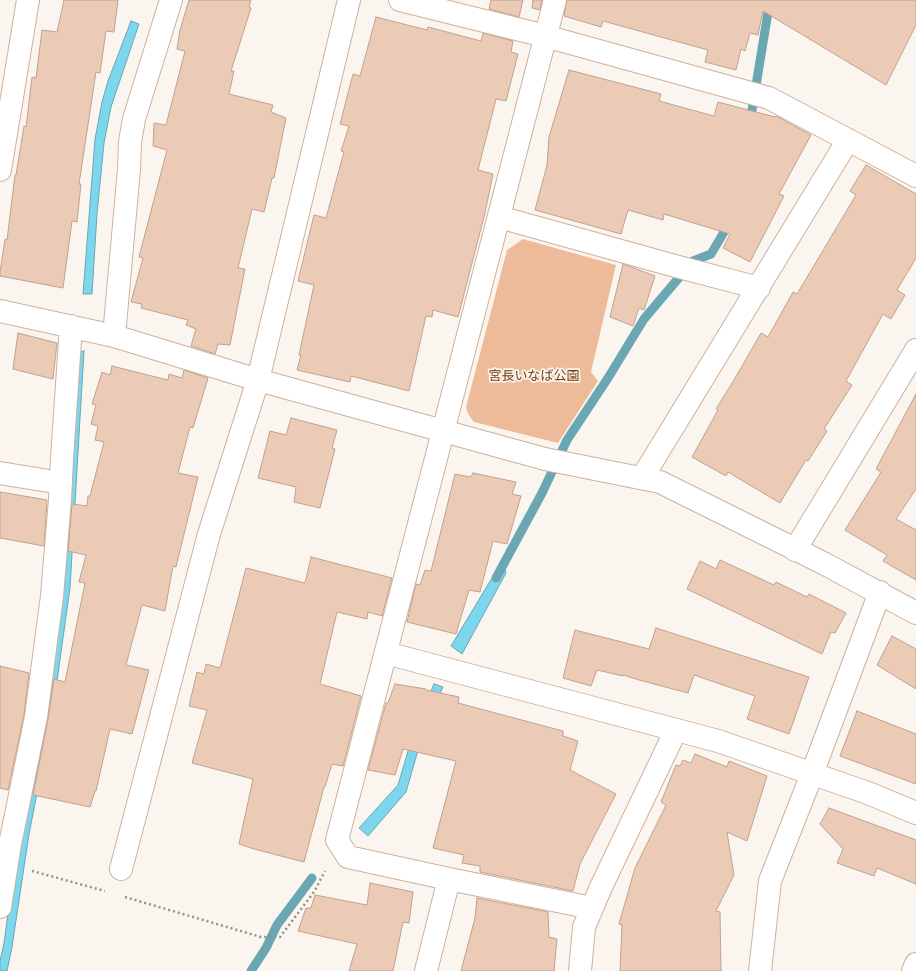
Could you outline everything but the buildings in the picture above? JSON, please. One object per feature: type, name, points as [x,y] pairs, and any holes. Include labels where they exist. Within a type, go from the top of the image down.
[{"type":"street","points":[[0,170],[28,0]]},
{"type":"street","points":[[114,336],[129,169],[130,142],[134,119],[171,0]]},
{"type":"street","points":[[121,869],[209,534],[258,380],[349,0]]},
{"type":"street","points":[[400,0],[545,36],[769,98],[916,176]]},
{"type":"street","points":[[555,0],[337,840],[348,857],[592,908]]},
{"type":"street","points":[[642,478],[848,140]]},
{"type":"street","points":[[499,217],[758,288]]},
{"type":"street","points":[[0,311],[114,336],[258,380],[545,459],[660,482],[880,592],[916,613]]},
{"type":"street","points":[[0,906],[36,717],[52,596],[71,326]]},
{"type":"street","points":[[795,550],[916,350]]},
{"type":"street","points":[[0,473],[61,482]]},
{"type":"street","points":[[760,971],[770,881],[880,592]]},
{"type":"street","points":[[386,653],[718,741],[868,793],[916,813]]},
{"type":"street","points":[[580,971],[584,927],[601,887],[676,730]]},
{"type":"street","points":[[426,971],[449,879]]},
{"type":"street","points":[[912,971],[916,964]]},
{"type":"path","points":[[119,895],[261,937],[280,937],[314,892],[340,844]]},
{"type":"path","points":[[7,864],[112,893]]},
{"type":"green space","name":"宮長いなば公園","points":[[523,239],[616,265],[591,372],[598,381],[558,443],[474,422],[468,414],[466,407],[507,250]]},
{"type":"water","points":[[131,21],[139,24],[111,107],[104,143],[97,214],[92,294],[83,294],[95,139],[102,102],[108,81]]},
{"type":"water","points":[[84,351],[70,588],[52,717],[29,834],[12,947],[7,971],[0,971],[0,961],[13,878],[76,353]]},
{"type":"water","points":[[498,568],[505,568],[506,573],[462,654],[451,646]]},
{"type":"water","points":[[434,684],[443,687],[423,733],[406,792],[368,836],[359,828],[398,785],[414,731]]},
{"type":"waterway","points":[[750,122],[770,0]]},
{"type":"waterway","points":[[496,578],[542,493],[567,440],[608,378],[644,319],[693,261],[711,254],[730,222]]},
{"type":"waterway","points":[[251,971],[266,948],[277,925],[312,878]]}]
